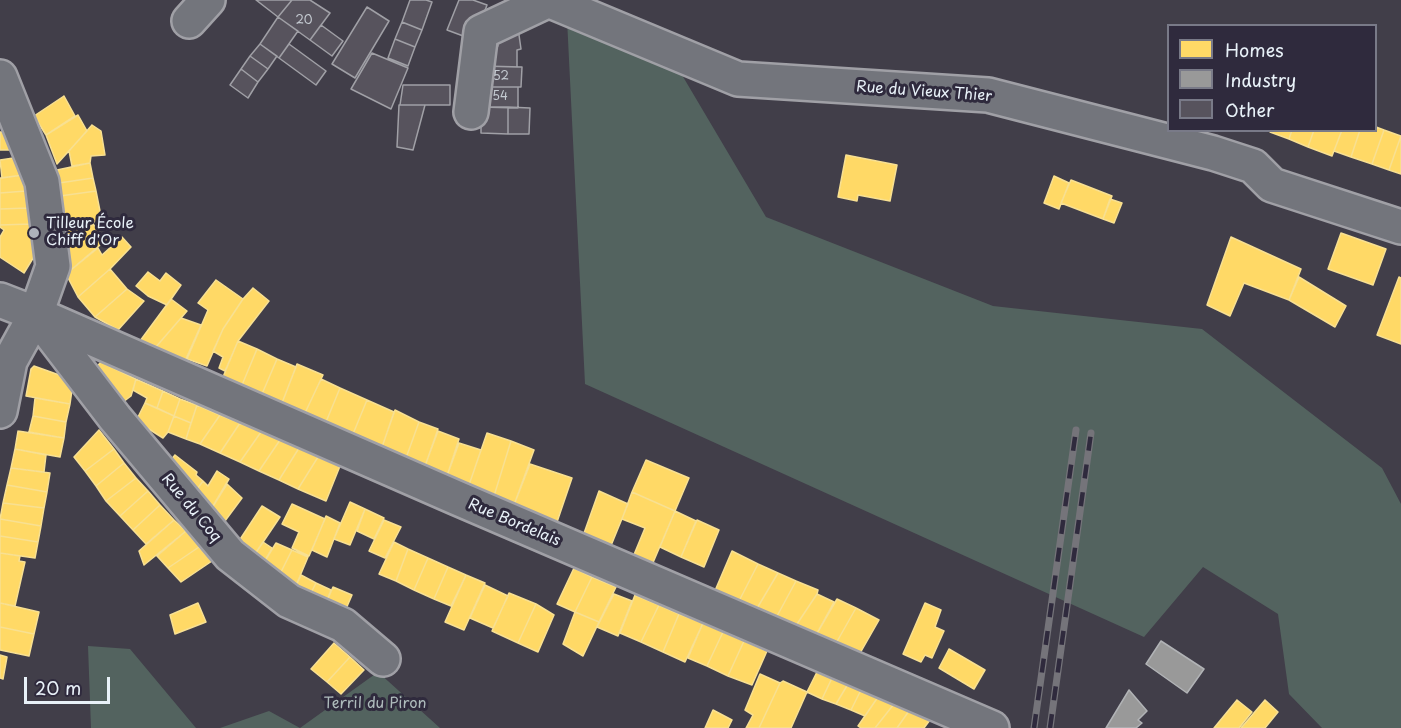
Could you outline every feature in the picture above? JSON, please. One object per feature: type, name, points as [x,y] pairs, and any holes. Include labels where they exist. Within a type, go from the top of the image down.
[{"type":"street","points":[[471,112],[481,32],[549,0]]},
{"type":"street","name":"Rue du Vieux Thier","points":[[549,0],[738,80],[987,95],[1213,153],[1253,166],[1272,185],[1401,227]]},
{"type":"street","points":[[0,77],[42,182],[53,266],[36,314],[10,361],[0,411]]},
{"type":"street","name":"Rue Bordelais","points":[[0,300],[992,728]]},
{"type":"street","name":"Rue du Coq","points":[[36,314],[115,418],[230,555],[289,601],[343,625],[383,659]]},
{"type":"green space","points":[[567,19],[682,75],[766,217],[993,306],[1202,329],[1382,468],[1401,504],[1401,728],[1322,728],[1289,694],[1278,614],[1203,567],[1144,637],[585,384]]},
{"type":"green space","points":[[88,646],[130,649],[196,728],[91,728]]},
{"type":"green space","name":"Terril du Piron","points":[[378,672],[440,728],[300,728]]},
{"type":"green space","points":[[269,711],[300,728],[220,728]]},
{"type":"building: Homes","points":[[64,96],[75,116],[46,135],[34,116]]},
{"type":"building: Homes","points":[[78,115],[87,131],[57,164],[46,135]]},
{"type":"building: Homes","points":[[92,125],[101,131],[105,155],[91,156],[90,163],[72,166],[69,151]]},
{"type":"building: Homes","points":[[1377,127],[1384,130],[1372,164],[1351,157],[1359,132],[1377,132]]},
{"type":"building: Homes","points":[[1384,130],[1401,136],[1389,170],[1372,164]]},
{"type":"building: Homes","points":[[0,132],[3,132],[12,150],[0,150]]},
{"type":"building: Homes","points":[[1270,132],[1291,132],[1289,139]]},
{"type":"building: Homes","points":[[1291,132],[1313,132],[1308,147],[1289,139]]},
{"type":"building: Homes","points":[[1313,132],[1341,132],[1332,156],[1308,147]]},
{"type":"building: Homes","points":[[1341,132],[1359,132],[1351,157],[1334,151]]},
{"type":"building: Homes","points":[[1401,136],[1401,174],[1389,170]]},
{"type":"building: Homes","points":[[846,155],[897,165],[890,201],[858,195],[857,201],[838,197]]},
{"type":"building: Homes","points":[[20,157],[23,175],[2,178],[0,160]]},
{"type":"building: Homes","points":[[90,163],[93,178],[59,183],[57,170]]},
{"type":"building: Homes","points":[[23,175],[26,191],[0,193],[0,178]]},
{"type":"building: Homes","points":[[1054,176],[1069,183],[1059,209],[1044,203]]},
{"type":"building: Homes","points":[[93,178],[96,191],[60,196],[59,183]]},
{"type":"building: Homes","points":[[1071,180],[1112,196],[1103,219],[1061,203]]},
{"type":"building: Homes","points":[[26,191],[28,208],[0,209],[0,193]]},
{"type":"building: Homes","points":[[96,191],[101,216],[67,245],[60,196]]},
{"type":"building: Homes","points":[[1110,199],[1122,203],[1114,223],[1103,219]]},
{"type":"building: Homes","points":[[28,208],[31,224],[0,225],[0,209]]},
{"type":"building: Homes","points":[[31,224],[35,255],[24,273],[0,257],[0,237],[4,230],[0,225]]},
{"type":"building: Homes","points":[[93,224],[106,240],[66,274],[67,245]]},
{"type":"building: Homes","points":[[1341,233],[1386,249],[1373,285],[1328,269]]},
{"type":"building: Homes","points":[[122,237],[131,247],[78,297],[66,274],[98,248],[102,255]]},
{"type":"building: Homes","points":[[1231,237],[1301,269],[1289,300],[1244,283],[1230,316],[1207,305]]},
{"type":"building: Homes","points":[[110,269],[127,289],[95,317],[78,297]]},
{"type":"building: Homes","points":[[148,272],[160,281],[166,273],[181,285],[167,305],[148,296],[136,286]]},
{"type":"building: Homes","points":[[1299,277],[1346,306],[1335,327],[1289,300]]},
{"type":"building: Homes","points":[[1399,277],[1401,278],[1401,344],[1377,335]]},
{"type":"building: Homes","points":[[216,280],[243,299],[223,329],[207,366],[187,359],[208,310],[198,303]]},
{"type":"building: Homes","points":[[253,288],[269,301],[238,341],[225,371],[219,368],[223,357],[213,351],[223,329]]},
{"type":"building: Homes","points":[[127,289],[144,301],[118,330],[95,317]]},
{"type":"building: Homes","points":[[171,299],[187,311],[155,348],[140,341]]},
{"type":"building: Homes","points":[[181,318],[201,325],[185,361],[155,348]]},
{"type":"building: Homes","points":[[238,341],[257,349],[242,385],[223,377]]},
{"type":"building: Homes","points":[[257,349],[277,359],[262,394],[242,385]]},
{"type":"building: Homes","points":[[277,359],[296,367],[282,403],[262,394]]},
{"type":"building: Homes","points":[[101,362],[136,379],[131,396],[115,408],[90,374]]},
{"type":"building: Homes","points":[[297,364],[323,375],[305,413],[282,403]]},
{"type":"building: Homes","points":[[34,366],[62,376],[72,390],[70,404],[26,396],[31,369]]},
{"type":"building: Homes","points":[[136,379],[163,391],[157,408],[145,403],[147,398],[133,390]]},
{"type":"building: Homes","points":[[321,379],[340,388],[326,422],[305,413]]},
{"type":"building: Homes","points":[[340,388],[367,400],[353,434],[326,422]]},
{"type":"building: Homes","points":[[163,391],[180,399],[174,416],[157,408]]},
{"type":"building: Homes","points":[[35,398],[70,404],[66,422],[33,416]]},
{"type":"building: Homes","points":[[180,399],[197,405],[191,423],[174,416]]},
{"type":"building: Homes","points":[[367,400],[394,412],[382,447],[353,434]]},
{"type":"building: Homes","points":[[145,403],[174,416],[163,438],[136,421]]},
{"type":"building: Homes","points":[[197,405],[220,415],[200,444],[186,439]]},
{"type":"building: Homes","points":[[395,410],[419,422],[406,458],[382,447]]},
{"type":"building: Homes","points":[[220,415],[240,423],[220,453],[200,444]]},
{"type":"building: Homes","points":[[33,416],[66,422],[64,438],[29,432]]},
{"type":"building: Homes","points":[[174,416],[191,423],[186,439],[168,432]]},
{"type":"building: Homes","points":[[419,422],[438,429],[425,466],[406,458]]},
{"type":"building: Homes","points":[[240,423],[261,432],[240,462],[220,453]]},
{"type":"building: Homes","points":[[99,430],[114,449],[85,471],[74,457]]},
{"type":"building: Homes","points":[[18,431],[64,438],[60,457],[15,449]]},
{"type":"building: Homes","points":[[438,431],[459,439],[447,476],[425,466]]},
{"type":"building: Homes","points":[[261,432],[280,440],[259,471],[240,462]]},
{"type":"building: Homes","points":[[487,433],[511,441],[494,496],[469,485]]},
{"type":"building: Homes","points":[[280,440],[299,448],[279,480],[259,471]]},
{"type":"building: Homes","points":[[511,441],[534,450],[514,505],[494,496]]},
{"type":"building: Homes","points":[[459,443],[481,450],[469,485],[447,476]]},
{"type":"building: Homes","points":[[299,448],[318,457],[298,489],[279,480]]},
{"type":"building: Homes","points":[[15,449],[46,455],[44,472],[11,468]]},
{"type":"building: Homes","points":[[114,449],[124,463],[96,486],[85,471]]},
{"type":"building: Homes","points":[[175,455],[197,472],[196,475],[203,481],[190,499],[164,468]]},
{"type":"building: Homes","points":[[318,457],[340,466],[326,501],[298,489]]},
{"type":"building: Homes","points":[[646,460],[689,478],[675,511],[632,492]]},
{"type":"building: Homes","points":[[124,463],[136,478],[106,501],[96,486]]},
{"type":"building: Homes","points":[[530,464],[572,478],[556,525],[514,505]]},
{"type":"building: Homes","points":[[11,468],[50,473],[47,492],[7,485]]},
{"type":"building: Homes","points":[[217,471],[229,479],[207,516],[190,499],[203,481],[208,486]]},
{"type":"building: Homes","points":[[136,478],[148,491],[120,516],[106,501]]},
{"type":"building: Homes","points":[[227,484],[242,498],[219,529],[207,516]]},
{"type":"building: Homes","points":[[7,485],[47,492],[44,508],[3,503]]},
{"type":"building: Homes","points":[[148,491],[160,505],[133,530],[120,516]]},
{"type":"building: Homes","points":[[599,491],[628,504],[610,548],[583,536]]},
{"type":"building: Homes","points":[[632,492],[675,511],[652,565],[633,557],[645,528],[622,519]]},
{"type":"building: Homes","points":[[350,502],[365,509],[350,545],[334,539]]},
{"type":"building: Homes","points":[[3,503],[44,508],[41,526],[0,519]]},
{"type":"building: Homes","points":[[292,504],[325,519],[309,556],[292,548],[299,532],[282,524]]},
{"type":"building: Homes","points":[[160,505],[174,520],[146,544],[133,530]]},
{"type":"building: Homes","points":[[262,506],[280,517],[251,560],[235,547]]},
{"type":"building: Homes","points":[[365,509],[384,518],[374,539],[357,531]]},
{"type":"building: Homes","points":[[675,511],[696,521],[681,557],[660,547]]},
{"type":"building: Homes","points":[[326,516],[340,523],[327,557],[312,550]]},
{"type":"building: Homes","points":[[0,519],[41,526],[38,542],[0,536]]},
{"type":"building: Homes","points":[[174,520],[186,531],[144,565],[139,551]]},
{"type":"building: Homes","points":[[384,520],[401,527],[385,558],[369,551]]},
{"type":"building: Homes","points":[[697,520],[719,530],[704,567],[681,557]]},
{"type":"building: Homes","points":[[186,531],[200,546],[168,568],[157,556]]},
{"type":"building: Homes","points":[[0,536],[38,542],[35,558],[0,553]]},
{"type":"building: Homes","points":[[263,542],[272,548],[260,569],[251,560]]},
{"type":"building: Homes","points":[[394,542],[408,549],[396,581],[379,574]]},
{"type":"building: Homes","points":[[276,543],[292,550],[276,582],[260,569]]},
{"type":"building: Homes","points":[[199,547],[212,561],[181,582],[168,568]]},
{"type":"building: Homes","points":[[408,549],[428,558],[414,590],[396,581]]},
{"type":"building: Homes","points":[[292,550],[308,557],[292,595],[276,582]]},
{"type":"building: Homes","points":[[732,551],[758,564],[738,603],[714,593]]},
{"type":"building: Homes","points":[[0,553],[20,556],[19,561],[25,562],[15,606],[0,603]]},
{"type":"building: Homes","points":[[428,558],[448,567],[434,599],[414,590]]},
{"type":"building: Homes","points":[[758,564],[778,573],[756,610],[738,603]]},
{"type":"building: Homes","points":[[448,567],[466,575],[451,606],[434,599]]},
{"type":"building: Homes","points":[[574,568],[592,577],[575,612],[557,604]]},
{"type":"building: Homes","points":[[778,573],[796,581],[776,618],[756,610]]},
{"type":"building: Homes","points":[[301,575],[316,583],[306,603],[292,595]]},
{"type":"building: Homes","points":[[466,575],[485,583],[464,630],[445,622]]},
{"type":"building: Homes","points":[[592,577],[616,587],[599,622],[575,612]]},
{"type":"building: Homes","points":[[796,581],[818,590],[795,627],[776,618]]},
{"type":"building: Homes","points":[[316,583],[331,590],[323,610],[306,603]]},
{"type":"building: Homes","points":[[485,585],[508,596],[493,628],[470,618]]},
{"type":"building: Homes","points":[[333,587],[352,595],[342,618],[323,610]]},
{"type":"building: Homes","points":[[509,593],[536,604],[518,643],[492,631]]},
{"type":"building: Homes","points":[[614,594],[632,601],[618,636],[597,627]]},
{"type":"building: Homes","points":[[817,594],[834,602],[816,635],[795,627]]},
{"type":"building: Homes","points":[[635,595],[659,605],[641,642],[620,633]]},
{"type":"building: Homes","points":[[837,599],[856,608],[835,645],[816,635]]},
{"type":"building: Homes","points":[[0,603],[39,612],[34,634],[0,627]]},
{"type":"building: Homes","points":[[198,603],[206,622],[175,634],[170,615]]},
{"type":"building: Homes","points":[[925,603],[941,610],[935,627],[944,631],[932,658],[925,655],[921,662],[903,654]]},
{"type":"building: Homes","points":[[536,604],[554,615],[538,652],[518,643]]},
{"type":"building: Homes","points":[[659,605],[679,614],[663,652],[641,642]]},
{"type":"building: Homes","points":[[856,608],[879,620],[859,655],[835,645]]},
{"type":"building: Homes","points":[[575,612],[599,622],[583,656],[563,644]]},
{"type":"building: Homes","points":[[679,614],[703,623],[685,662],[663,652]]},
{"type":"building: Homes","points":[[703,623],[723,632],[707,666],[688,658]]},
{"type":"building: Homes","points":[[0,627],[34,634],[29,656],[0,650]]},
{"type":"building: Homes","points":[[723,632],[744,641],[728,676],[707,666]]},
{"type":"building: Homes","points":[[744,641],[767,651],[752,685],[728,676]]},
{"type":"building: Homes","points":[[334,643],[350,657],[327,682],[311,669]]},
{"type":"building: Homes","points":[[949,649],[985,670],[974,689],[939,668]]},
{"type":"building: Homes","points":[[0,655],[7,657],[3,679],[0,678]]},
{"type":"building: Homes","points":[[350,657],[364,670],[341,694],[327,682]]},
{"type":"building: Homes","points":[[817,672],[832,678],[822,699],[807,692]]},
{"type":"building: Homes","points":[[760,674],[780,683],[759,728],[746,728],[753,715],[745,710]]},
{"type":"building: Homes","points":[[832,678],[848,684],[836,704],[822,699]]},
{"type":"building: Homes","points":[[783,681],[807,692],[791,728],[759,728],[780,683]]},
{"type":"building: Homes","points":[[848,684],[861,690],[851,710],[836,704]]},
{"type":"building: Homes","points":[[861,690],[878,697],[865,716],[851,710]]},
{"type":"building: Homes","points":[[878,697],[894,704],[875,728],[861,728],[858,726]]},
{"type":"building: Homes","points":[[1237,700],[1252,712],[1239,728],[1214,728]]},
{"type":"building: Homes","points":[[1265,700],[1278,712],[1265,728],[1241,728]]},
{"type":"building: Homes","points":[[894,704],[909,711],[897,728],[875,728]]},
{"type":"building: Homes","points":[[713,710],[732,720],[728,728],[705,728]]},
{"type":"building: Homes","points":[[909,711],[930,720],[924,728],[897,728]]},
{"type":"building: Industry","points":[[1161,641],[1204,669],[1187,693],[1146,664]]},
{"type":"building: Industry","points":[[1129,690],[1147,711],[1138,720],[1142,723],[1136,728],[1106,728]]},
{"type":"building: Other","points":[[256,0],[292,0],[278,17]]},
{"type":"building: Other","points":[[292,0],[310,0],[330,13],[310,40],[278,17]]},
{"type":"building: Other","points":[[410,0],[432,2],[422,30],[402,22]]},
{"type":"building: Other","points":[[459,0],[473,0],[487,5],[474,40],[447,30]]},
{"type":"building: Other","points":[[367,7],[389,21],[355,78],[332,64]]},
{"type":"building: Other","points":[[278,17],[298,31],[279,58],[260,44]]},
{"type":"building: Other","points":[[402,22],[422,30],[415,47],[395,39]]},
{"type":"building: Other","points":[[321,25],[343,41],[332,56],[310,40]]},
{"type":"building: Other","points":[[518,28],[521,49],[517,50],[517,67],[482,66],[482,46],[498,46],[497,31]]},
{"type":"building: Other","points":[[395,39],[415,47],[408,66],[388,58]]},
{"type":"building: Other","points":[[260,44],[277,56],[268,69],[250,56]]},
{"type":"building: Other","points":[[289,44],[326,71],[316,85],[279,58]]},
{"type":"building: Other","points":[[372,53],[408,68],[391,109],[351,89]]},
{"type":"building: Other","points":[[250,56],[268,69],[258,82],[241,69]]},
{"type":"building: Other","points":[[482,66],[522,67],[521,87],[481,87]]},
{"type":"building: Other","points":[[241,69],[258,82],[248,98],[230,85]]},
{"type":"building: Other","points":[[403,85],[450,85],[450,105],[400,105]]},
{"type":"building: Other","points":[[481,87],[518,87],[518,108],[481,107]]},
{"type":"building: Other","points":[[399,105],[425,105],[413,150],[397,147]]},
{"type":"building: Other","points":[[481,107],[508,107],[508,134],[481,133]]},
{"type":"building: Other","points":[[508,107],[530,108],[529,134],[508,134]]},
{"type":"railway","points":[[1034,728],[1076,430]]},
{"type":"railway","points":[[1050,728],[1091,433]]},
{"type":"place","name":"Tilleur École Chiff d'Or","points":[[34,233]]}]
